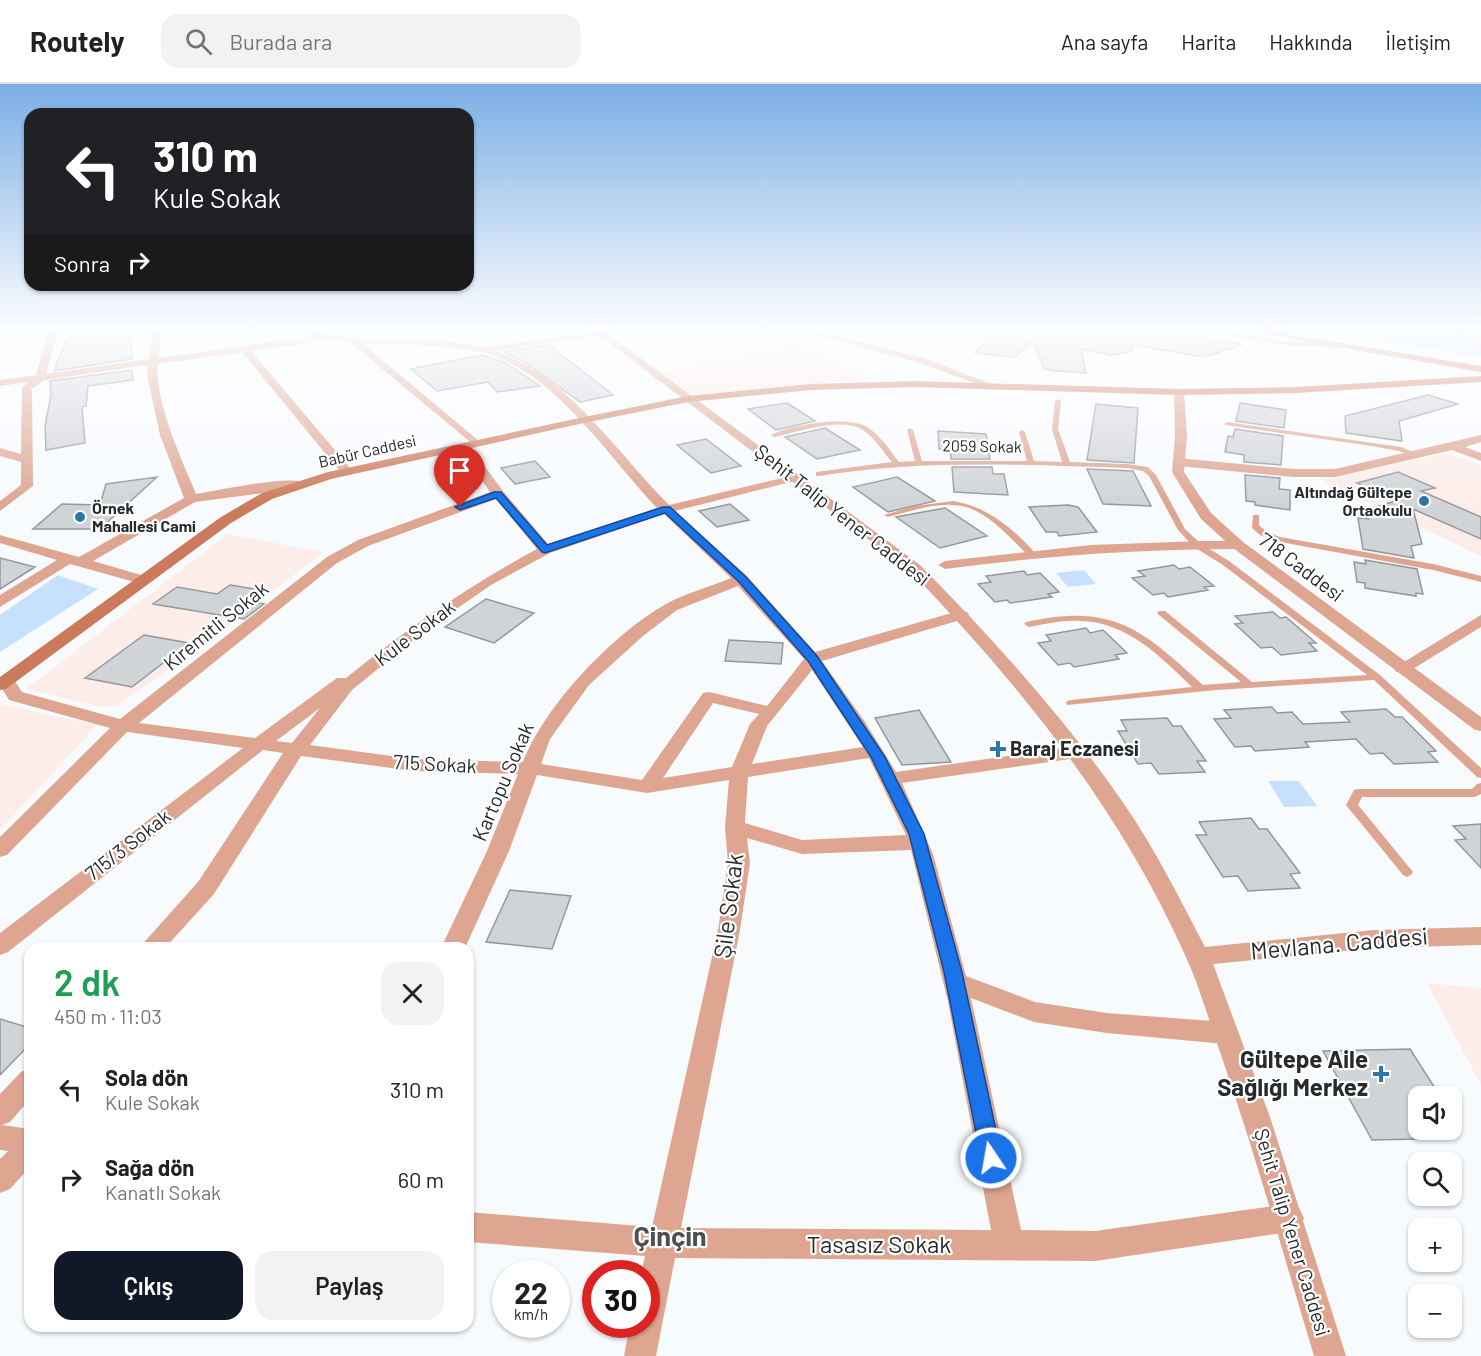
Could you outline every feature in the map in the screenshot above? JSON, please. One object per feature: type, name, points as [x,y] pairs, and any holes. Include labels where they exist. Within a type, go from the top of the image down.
[{"type":"main road","name":"Babür Caddesi","points":[[2,682],[245,507],[267,496],[347,472],[688,399],[817,387]]},
{"type":"main road","name":"Babür Caddesi","points":[[1034,387],[1179,392],[1342,387]]},
{"type":"street","points":[[0,507],[27,486],[27,387]]},
{"type":"street","points":[[155,387],[166,435],[191,499]]},
{"type":"street","points":[[276,387],[347,472]]},
{"type":"street","points":[[406,387],[470,445],[498,494],[545,550]]},
{"type":"street","points":[[547,387],[584,420],[646,490],[742,579],[813,658],[874,751],[918,842],[956,982],[1009,1246]]},
{"type":"street","name":"Şehit Talip Yener Caddesi","points":[[672,387],[915,568],[961,615],[1077,752],[1118,810],[1167,895],[1198,957],[1289,1218],[1330,1356]]},
{"type":"street","name":"718 Caddesi","points":[[1179,392],[1181,436],[1179,472],[1206,516],[1238,545],[1481,726]]},
{"type":"street","points":[[1178,462],[1294,473],[1335,473],[1454,447],[1481,438]]},
{"type":"street","points":[[1454,447],[1481,457]]},
{"type":"street","points":[[0,452],[27,460]]},
{"type":"street","name":"Kule Sokak","points":[[157,942],[207,888],[295,751],[346,686],[417,629],[486,582],[545,550],[667,509],[795,477]]},
{"type":"street","points":[[0,602],[191,499],[264,487],[302,484]]},
{"type":"street","name":"Kiremitli Sokak","points":[[0,850],[123,726],[333,560],[363,543],[498,494]]},
{"type":"street","points":[[0,539],[143,580]]},
{"type":"street","points":[[945,565],[1030,553],[1238,545]]},
{"type":"street","name":"Kartopu Sokak","points":[[456,942],[498,851],[541,739],[583,681],[637,633],[672,607],[742,579]]},
{"type":"street","points":[[813,658],[961,615]]},
{"type":"street","points":[[1402,668],[1478,625]]},
{"type":"street","name":"Şile Sokak","points":[[660,1261],[729,930],[739,863],[735,827],[739,773],[759,723],[771,712],[813,658]]},
{"type":"street","name":"715/3 Sokak","points":[[0,946],[335,686],[375,663]]},
{"type":"street","name":"715 Sokak","points":[[2,682],[15,696],[123,726],[295,751],[414,765],[530,768],[647,787],[874,751]]},
{"type":"street","points":[[647,787],[709,697],[771,712]]},
{"type":"street","points":[[889,779],[1077,752]]},
{"type":"street","points":[[735,827],[802,847],[918,842]]},
{"type":"street","name":"Mevlana. Caddesi","points":[[1198,957],[1348,940],[1437,935],[1481,936]]},
{"type":"street","points":[[956,982],[1034,1012],[1107,1023],[1144,1024],[1226,1033]]},
{"type":"street","points":[[0,1113],[24,1087]]},
{"type":"street","points":[[0,1137],[24,1141]]},
{"type":"street","points":[[0,1179],[24,1153]]},
{"type":"street","name":"Tasasız Sokak","points":[[474,1227],[664,1243],[1095,1246],[1289,1218]]},
{"type":"street","name":"Şile Sokak","points":[[640,1356],[643,1338]]},
{"type":"lane","points":[[1058,400],[1055,429],[1067,465]]},
{"type":"lane","points":[[774,435],[815,426],[850,424],[864,428],[896,462]]},
{"type":"lane","points":[[1227,424],[1365,443],[1401,449],[1416,455]]},
{"type":"lane","points":[[910,430],[919,461]]},
{"type":"lane","points":[[1022,432],[1031,464]]},
{"type":"lane","name":"2059 Sokak","points":[[819,474],[896,462],[919,461],[1127,466],[1145,469],[1152,475],[1182,530],[1197,545]]},
{"type":"lane","points":[[888,514],[937,502],[956,501],[974,506],[994,518],[1030,553]]},
{"type":"lane","points":[[1256,517],[1255,526],[1263,533],[1278,539],[1433,567],[1481,579]]},
{"type":"lane","points":[[1197,545],[1226,563],[1376,677],[1481,774]]},
{"type":"lane","points":[[1162,613],[1250,685]]},
{"type":"lane","points":[[1029,624],[1080,618],[1114,624],[1133,631],[1201,689]]},
{"type":"lane","points":[[1071,704],[1201,689],[1376,677]]},
{"type":"lane","points":[[1407,872],[1352,805],[1358,793],[1475,793],[1481,787]]},
{"type":"shaded area","points":[[681,387],[778,387],[692,395]]},
{"type":"shaded area","name":"Altındağ Gültepe Ortaokulu","points":[[1446,453],[1481,465],[1481,556],[1321,480]]},
{"type":"shaded area","points":[[228,534],[323,552],[232,624],[118,705],[101,707],[26,689]]},
{"type":"shaded area","points":[[1084,570],[1096,584],[1068,587],[1056,573]]},
{"type":"shaded area","points":[[58,575],[98,589],[0,652],[0,615]]},
{"type":"shaded area","points":[[0,704],[97,725],[0,830]]},
{"type":"shaded area","points":[[1268,781],[1299,781],[1317,806],[1284,807]]},
{"type":"shaded area","points":[[1427,983],[1481,988],[1481,1085]]},
{"type":"building","points":[[50,387],[88,387],[86,406],[82,407],[85,443],[46,450],[45,426]]},
{"type":"building","points":[[433,387],[458,387],[437,391]]},
{"type":"building","points":[[493,387],[530,387],[497,392]]},
{"type":"building","points":[[560,387],[603,387],[613,395],[580,402]]},
{"type":"building","points":[[1428,395],[1458,404],[1399,421],[1402,441],[1346,433],[1345,416]]},
{"type":"building","points":[[787,403],[815,421],[776,430],[748,409]]},
{"type":"building","points":[[1240,403],[1286,410],[1284,428],[1236,421]]},
{"type":"building","points":[[1096,404],[1138,408],[1134,463],[1087,460]]},
{"type":"building","points":[[825,428],[860,450],[817,459],[785,437]]},
{"type":"building","points":[[1235,429],[1283,436],[1281,465],[1244,462],[1244,455],[1225,452],[1228,436],[1233,437]]},
{"type":"building","points":[[938,431],[986,434],[990,459],[951,459],[950,449],[939,449]]},
{"type":"building","points":[[706,439],[741,466],[711,473],[677,445]]},
{"type":"building","points":[[535,461],[550,477],[515,484],[501,468]]},
{"type":"building","points":[[952,467],[992,467],[993,474],[1004,474],[1008,495],[954,492]]},
{"type":"building","points":[[1087,469],[1133,471],[1151,506],[1103,504]]},
{"type":"building","points":[[1398,472],[1435,488],[1421,491],[1481,517],[1481,539],[1413,509],[1422,544],[1411,546],[1414,558],[1363,549],[1358,518],[1369,519],[1368,509],[1396,501],[1357,483]]},
{"type":"building","points":[[1245,475],[1280,478],[1279,489],[1290,490],[1290,510],[1255,505],[1255,502],[1246,501]]},
{"type":"building","name":"Örnek Mahallesi Cami","points":[[157,477],[100,529],[33,529],[62,504],[100,505],[106,484]]},
{"type":"building","points":[[897,477],[935,501],[888,512],[853,487]]},
{"type":"building","points":[[730,504],[749,520],[717,527],[699,511]]},
{"type":"building","points":[[1068,505],[1078,507],[1097,532],[1059,536],[1057,532],[1046,532],[1029,507]]},
{"type":"building","points":[[945,508],[987,536],[940,548],[896,517]]},
{"type":"building","points":[[0,558],[35,567],[0,589]]},
{"type":"building","points":[[1365,560],[1417,569],[1423,594],[1416,593],[1416,596],[1365,588],[1365,583],[1357,582],[1354,562],[1366,564]]},
{"type":"building","points":[[1174,565],[1179,569],[1190,567],[1214,586],[1204,587],[1208,590],[1168,597],[1164,593],[1153,595],[1132,578],[1145,576],[1138,571]]},
{"type":"building","points":[[1024,571],[1027,575],[1040,573],[1059,592],[1048,594],[1052,597],[1010,603],[1007,600],[995,602],[978,584],[991,582],[986,576]]},
{"type":"building","points":[[230,585],[266,591],[252,602],[264,604],[244,619],[153,604],[177,587],[217,594]]},
{"type":"building","points":[[486,599],[534,613],[494,643],[445,627]]},
{"type":"building","points":[[1273,612],[1280,618],[1286,617],[1316,643],[1309,643],[1317,651],[1281,655],[1272,647],[1261,648],[1235,624],[1243,623],[1235,616]]},
{"type":"building","points":[[1086,628],[1090,633],[1103,630],[1127,653],[1115,655],[1119,659],[1074,667],[1070,663],[1058,665],[1038,643],[1051,641],[1046,635]]},
{"type":"building","points":[[144,635],[189,643],[132,687],[85,678]]},
{"type":"building","points":[[729,640],[783,643],[781,664],[725,661]]},
{"type":"building","points":[[1272,707],[1277,713],[1292,712],[1303,724],[1350,722],[1341,712],[1386,709],[1395,717],[1402,717],[1436,751],[1428,752],[1438,762],[1394,764],[1383,753],[1370,754],[1356,739],[1305,742],[1309,747],[1255,751],[1251,746],[1235,747],[1214,719],[1231,718],[1224,710]]},
{"type":"building","points":[[919,710],[951,762],[902,765],[875,718]]},
{"type":"building","points":[[1167,718],[1173,726],[1181,726],[1206,761],[1197,761],[1205,772],[1159,774],[1151,763],[1138,764],[1118,731],[1127,731],[1121,720]]},
{"type":"building","points":[[1251,818],[1259,829],[1267,829],[1300,873],[1290,874],[1300,888],[1248,891],[1238,876],[1223,877],[1196,835],[1207,835],[1199,822]]},
{"type":"building","points":[[1481,824],[1481,868],[1455,840],[1466,839],[1453,826]]},
{"type":"building","points":[[510,890],[571,896],[552,949],[486,942]]},
{"type":"building","points":[[0,1019],[24,1026],[24,1050],[0,1075]]},
{"type":"building","name":"Gültepe Aile Sağlığı Merkez","points":[[1410,1049],[1434,1086],[1408,1086],[1408,1139],[1372,1140],[1323,1051]]},
{"type":"place","name":"Altındağ Gültepe Ortaokulu","points":[[1424,501]]},
{"type":"place","name":"Örnek Mahallesi Cami","points":[[80,517]]},
{"type":"place","name":"Baraj Eczanesi","points":[[998,749]]},
{"type":"place","name":"Gültepe Aile Sağlığı Merkez","points":[[1381,1074]]},
{"type":"district","name":"Çinçin","points":[[670,1237]]},
{"type":"route","points":[[460,507],[498,494],[545,550],[667,509],[742,579],[813,658],[878,757],[916,834],[953,972],[991,1158]]}]
